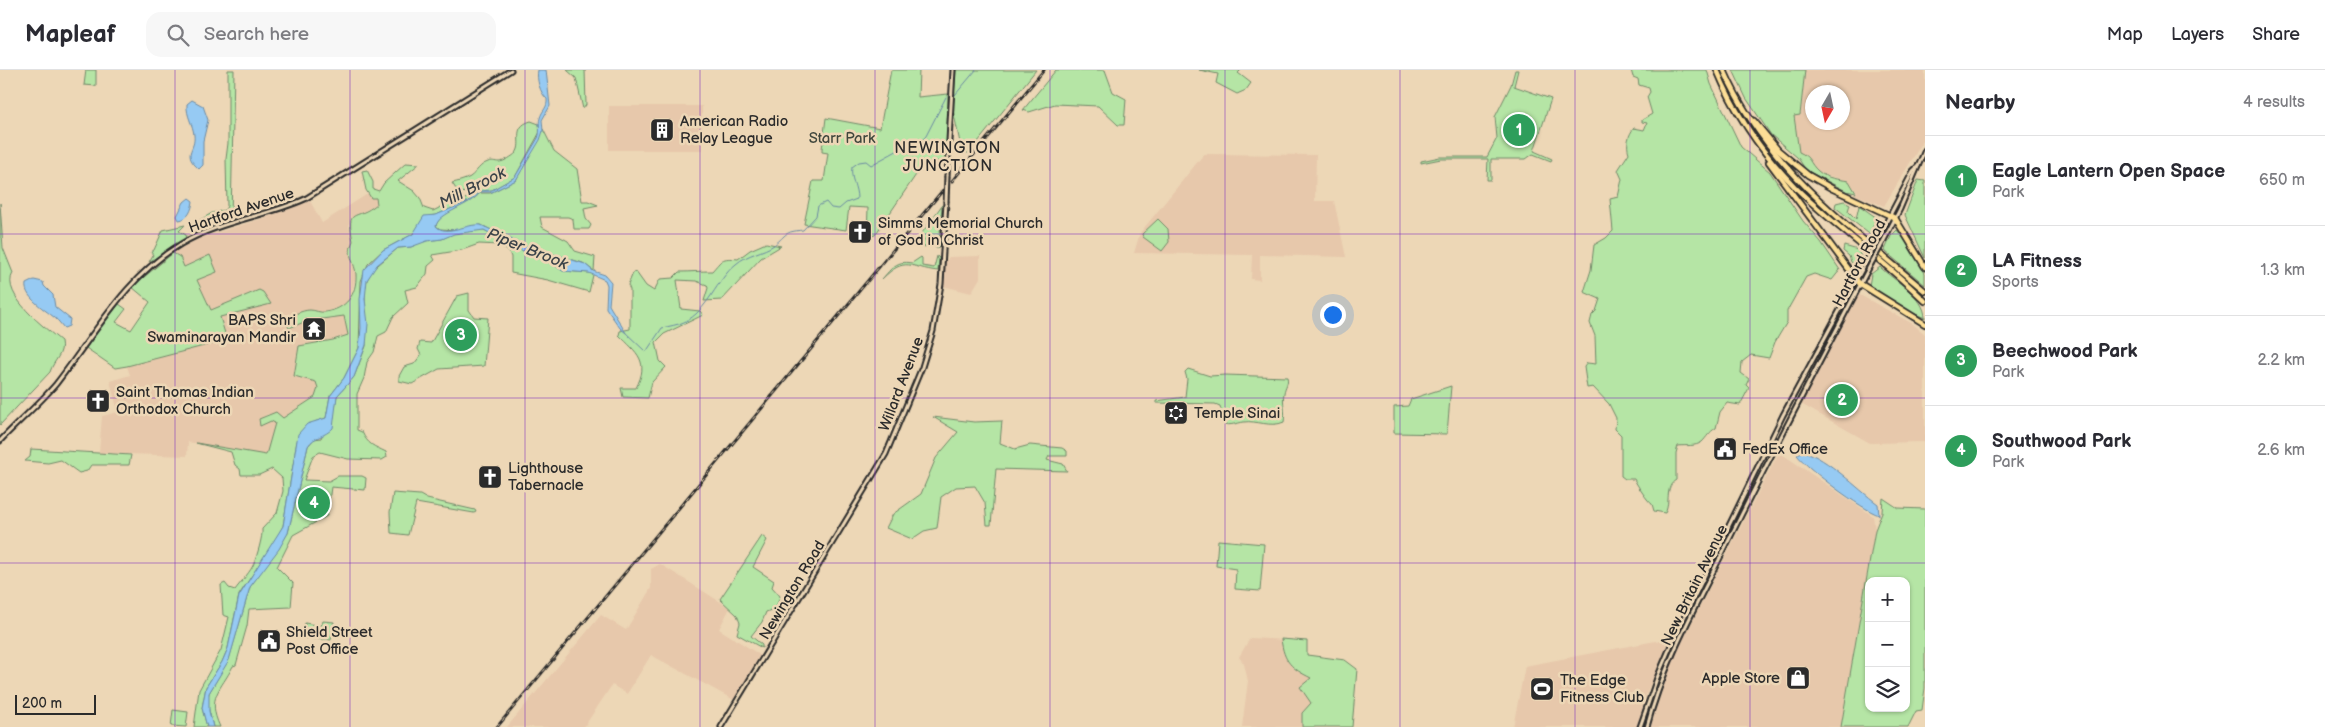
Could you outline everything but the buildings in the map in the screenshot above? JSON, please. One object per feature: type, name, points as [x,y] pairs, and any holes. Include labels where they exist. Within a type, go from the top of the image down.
[{"type":"highway","points":[[1717,70],[1734,106],[1765,157],[1860,285],[1925,324]]},
{"type":"highway","points":[[1724,70],[1736,96],[1764,141],[1794,176],[1925,291]]},
{"type":"highway","points":[[1736,96],[1767,138],[1798,167],[1834,189],[1895,219],[1925,267]]},
{"type":"highway","points":[[1757,143],[1807,198],[1925,301]]},
{"type":"main road","name":"Hartford Avenue","points":[[0,441],[54,386],[125,290],[167,253],[206,232],[268,214],[305,199],[511,70]]},
{"type":"main road","name":"Willard Avenue","points":[[882,464],[922,367],[933,331],[941,284],[953,70]]},
{"type":"main road","name":"Hartford Road","points":[[1815,370],[1895,219],[1917,174],[1918,166],[1925,150]]},
{"type":"main road","name":"Hartford Road","points":[[1809,366],[1878,240],[1913,170],[1918,166]]},
{"type":"main road","points":[[1828,332],[1831,341]]},
{"type":"main road","points":[[1812,361],[1818,365]]},
{"type":"main road","points":[[1809,366],[1815,370]]},
{"type":"main road","name":"New Britain Avenue","points":[[1640,727],[1672,641],[1763,454],[1809,366]]},
{"type":"main road","name":"New Britain Avenue","points":[[1647,727],[1654,703],[1680,639],[1815,370]]},
{"type":"main road","points":[[1763,454],[1770,457]]},
{"type":"main road","name":"Newington Road","points":[[721,727],[882,464]]},
{"type":"main road","points":[[1672,641],[1680,639]]},
{"type":"main road","points":[[1648,702],[1654,703]]},
{"type":"shaded area","points":[[1805,70],[1925,70],[1925,138],[1884,206],[1854,194],[1857,192],[1849,181],[1824,175],[1817,171],[1805,154],[1799,153],[1794,116],[1800,115]]},
{"type":"shaded area","points":[[609,106],[702,106],[702,150],[609,150]]},
{"type":"shaded area","points":[[1204,154],[1316,155],[1315,201],[1334,201],[1346,257],[1260,255],[1260,280],[1251,279],[1252,255],[1134,253],[1140,233]]},
{"type":"shaded area","points":[[369,193],[376,198],[376,205],[353,217],[350,221],[349,227],[353,241],[349,251],[356,276],[349,302],[331,311],[309,310],[284,319],[289,328],[307,321],[344,316],[348,334],[333,340],[299,346],[294,374],[296,378],[315,380],[318,384],[318,392],[314,398],[285,417],[282,418],[268,414],[258,420],[261,425],[271,421],[275,423],[267,454],[260,455],[188,442],[187,456],[99,453],[102,416],[118,412],[110,381],[130,375],[127,366],[227,340],[219,317],[259,290],[211,310],[197,280],[209,256],[184,267],[180,257],[173,253],[196,239],[264,218],[310,201],[322,223]]},
{"type":"shaded area","points":[[980,256],[980,278],[971,293],[943,286],[946,261],[949,257]]},
{"type":"shaded area","points":[[1858,294],[1913,324],[1925,334],[1925,442],[1870,443],[1801,404]]},
{"type":"shaded area","points":[[1779,452],[1873,516],[1875,530],[1867,577],[1865,577],[1865,588],[1841,727],[1650,727],[1671,663]]},
{"type":"shaded area","points":[[660,564],[730,608],[719,629],[760,655],[734,700],[651,655],[627,694],[612,685],[584,727],[507,727],[601,615],[626,630],[651,588],[651,569]]},
{"type":"shaded area","points":[[1250,638],[1307,641],[1307,655],[1345,660],[1357,669],[1352,727],[1242,727],[1248,681],[1244,664],[1239,657]]},
{"type":"shaded area","points":[[1666,639],[1668,645],[1647,692],[1637,727],[1513,727],[1525,666]]},
{"type":"green space","points":[[86,70],[96,70],[96,86],[84,85]]},
{"type":"green space","points":[[228,70],[234,70],[231,219],[203,228],[200,220],[212,213],[225,210],[227,206]]},
{"type":"green space","points":[[567,70],[585,70],[586,105],[583,109],[576,78]]},
{"type":"green space","name":"Starr Park","points":[[891,70],[919,70],[918,97],[948,94],[946,161],[931,162],[922,166],[875,235],[867,237],[868,208],[849,207],[846,230],[804,224],[813,181],[824,181],[828,153],[822,152],[826,118],[880,128]]},
{"type":"green space","points":[[956,70],[1036,70],[969,153],[962,152],[953,110]]},
{"type":"green space","points":[[1056,70],[1105,70],[1113,92],[1126,99],[1124,125],[1118,125],[1098,106],[1055,104],[1029,112],[1023,110]]},
{"type":"green space","points":[[1199,70],[1241,70],[1238,73],[1251,83],[1246,90],[1237,94],[1216,83],[1218,74]]},
{"type":"green space","points":[[1515,70],[1518,70],[1514,86],[1551,99],[1534,151],[1552,159],[1551,161],[1533,154],[1526,159],[1491,159],[1491,180],[1487,180],[1488,159],[1441,159],[1421,163],[1421,161],[1440,157],[1487,157],[1497,138],[1495,117],[1511,85]]},
{"type":"green space","points":[[1631,70],[1707,70],[1711,84],[1741,147],[1770,172],[1803,221],[1821,242],[1840,270],[1832,280],[1814,274],[1806,277],[1787,311],[1787,322],[1775,342],[1769,358],[1751,355],[1742,362],[1741,373],[1749,379],[1746,385],[1749,388],[1740,405],[1727,403],[1720,412],[1716,428],[1699,444],[1678,446],[1676,453],[1676,480],[1670,487],[1665,513],[1654,511],[1652,504],[1645,497],[1634,479],[1625,479],[1621,476],[1621,435],[1615,429],[1616,418],[1609,404],[1593,387],[1587,388],[1584,367],[1587,363],[1596,364],[1595,336],[1590,323],[1600,299],[1584,292],[1591,270],[1594,245],[1613,231],[1610,199],[1618,197],[1622,179],[1618,170],[1629,153],[1628,143],[1630,134],[1634,128],[1644,130],[1647,123],[1642,122],[1642,120],[1652,114],[1647,97],[1650,92],[1649,88],[1639,85],[1638,79],[1633,77]]},
{"type":"green space","points":[[1733,70],[1805,70],[1800,115],[1794,116],[1799,152],[1808,158],[1821,174],[1849,181],[1856,193],[1846,191],[1806,170],[1798,158],[1771,135],[1746,98]]},
{"type":"green space","points":[[531,121],[539,124],[540,132],[515,177],[492,190],[479,192],[467,202],[436,215],[428,216],[413,234],[383,250],[368,264],[361,281],[359,348],[344,378],[330,396],[326,418],[314,422],[297,441],[283,526],[239,595],[228,648],[222,662],[206,687],[202,708],[207,727],[194,727],[199,690],[221,650],[229,617],[223,615],[221,585],[225,583],[229,588],[235,590],[251,569],[260,546],[262,529],[277,513],[283,491],[282,478],[272,469],[259,475],[241,475],[240,469],[235,465],[231,452],[196,443],[266,455],[275,423],[271,421],[260,426],[259,419],[276,412],[283,418],[315,397],[318,388],[316,382],[294,376],[299,346],[333,340],[348,335],[344,316],[307,321],[289,328],[284,319],[307,310],[323,312],[339,308],[349,300],[356,282],[355,269],[350,254],[353,241],[352,219],[354,216],[377,204],[376,198],[371,198],[366,190],[362,171],[367,170],[373,182],[373,189],[379,191],[384,183],[406,163],[419,164],[398,181],[414,191],[420,198],[424,208],[433,211],[439,208],[448,196],[459,202],[469,197],[470,193],[458,192],[452,183],[470,177],[485,163],[491,161],[501,162],[515,154],[519,145],[519,131],[521,127]]},
{"type":"green space","points":[[543,129],[554,151],[577,169],[582,201],[598,205],[584,208],[586,219],[591,225],[589,229],[574,229],[573,219],[568,217],[540,217],[542,227],[568,241],[575,251],[595,257],[594,271],[583,263],[557,255],[537,252],[481,225],[457,230],[440,229],[436,226],[443,216],[469,202],[480,193],[490,193],[516,180]]},
{"type":"green space","points":[[1918,180],[1925,181],[1925,258],[1905,215]]},
{"type":"green space","points":[[1844,201],[1850,204],[1848,211],[1856,219],[1859,206],[1877,218],[1873,226],[1873,237],[1835,207],[1836,203]]},
{"type":"green space","points":[[0,203],[3,248],[13,273],[11,282],[13,291],[27,311],[61,341],[62,346],[60,354],[50,372],[0,425]]},
{"type":"green space","points":[[942,205],[939,247],[936,248],[930,240],[925,247],[922,246],[924,239],[921,237],[917,242],[917,240]]},
{"type":"green space","points":[[1158,219],[1168,229],[1169,242],[1162,251],[1143,237],[1142,234]]},
{"type":"green space","points":[[185,225],[179,231],[186,235],[185,239],[149,262],[153,255],[151,252],[154,250],[163,230]]},
{"type":"green space","points":[[478,229],[484,230],[527,253],[547,260],[563,271],[591,273],[593,275],[589,292],[548,280],[511,273],[511,257],[509,252],[500,245],[479,244],[462,250],[432,255],[435,260],[428,266],[427,274],[417,287],[405,290],[408,303],[393,317],[386,332],[378,336],[374,352],[367,362],[364,378],[357,394],[357,430],[362,432],[372,445],[386,452],[387,457],[382,460],[348,459],[320,452],[313,456],[304,480],[329,481],[338,476],[362,476],[366,478],[365,490],[331,487],[327,516],[293,535],[277,567],[293,583],[291,607],[249,609],[247,626],[236,665],[233,666],[220,688],[215,701],[214,708],[220,727],[213,727],[207,702],[209,693],[229,659],[250,587],[288,533],[308,446],[314,439],[321,438],[334,409],[337,396],[354,377],[366,346],[365,290],[372,270],[398,248],[411,247],[423,241],[442,239],[452,234]]},
{"type":"green space","points":[[1897,230],[1906,241],[1925,273],[1925,285],[1886,252],[1885,250],[1891,236]]},
{"type":"green space","points":[[766,243],[781,246],[761,258],[722,300],[704,301],[708,288],[707,285],[696,281],[677,280],[681,309],[700,311],[703,315],[664,334],[656,342],[660,361],[666,367],[652,382],[648,398],[623,397],[621,388],[636,388],[642,371],[640,358],[619,335],[620,331],[630,329],[630,290],[628,285],[633,273],[636,272],[646,286],[654,291],[660,279],[673,278],[679,272],[712,271],[722,260],[728,258],[738,259],[750,250]]},
{"type":"green space","points":[[1844,246],[1858,250],[1862,259],[1858,266],[1851,262],[1849,256],[1843,251]]},
{"type":"green space","points":[[173,253],[180,257],[184,267],[210,255],[217,272],[197,280],[211,310],[259,290],[263,292],[271,304],[220,317],[227,340],[127,366],[115,368],[86,348],[119,304],[126,309],[116,322],[131,330],[150,302],[132,287]]},
{"type":"green space","points":[[937,256],[939,258],[938,271],[903,265],[897,267],[882,279],[898,264],[912,263],[921,257],[922,266],[934,268]]},
{"type":"green space","points":[[1880,267],[1914,296],[1924,310],[1925,318],[1910,312],[1869,286],[1871,274]]},
{"type":"green space","points":[[469,293],[469,310],[474,317],[488,318],[484,366],[439,369],[412,384],[399,381],[399,376],[404,367],[414,364],[421,355],[418,349],[420,342],[431,343],[457,296]]},
{"type":"green space","points":[[1188,369],[1210,376],[1287,377],[1284,391],[1284,422],[1269,424],[1244,422],[1226,425],[1224,424],[1220,406],[1215,404],[1156,403],[1156,401],[1185,397],[1187,379],[1185,372]]},
{"type":"green space","points":[[1451,386],[1447,434],[1394,433],[1394,407],[1408,406],[1411,399]]},
{"type":"green space","points":[[933,417],[974,422],[1002,421],[1000,443],[1015,449],[1030,445],[1062,448],[1067,451],[1067,456],[1049,456],[1047,460],[1063,464],[1067,471],[996,469],[991,525],[987,525],[985,503],[975,486],[956,487],[941,497],[937,528],[924,531],[912,539],[886,528],[893,514],[921,494],[936,458],[958,432]]},
{"type":"green space","points":[[31,449],[131,455],[129,465],[91,465],[87,471],[79,473],[61,460],[48,463],[25,461],[30,457]]},
{"type":"green space","points":[[393,493],[420,495],[427,499],[475,510],[476,512],[416,503],[408,535],[391,533],[390,512]]},
{"type":"green space","points":[[1883,498],[1898,508],[1925,509],[1925,688],[1922,710],[1916,711],[1908,727],[1841,727],[1865,588],[1865,712],[1910,712],[1910,577],[1867,577],[1875,530],[1882,512]]},
{"type":"green space","points":[[762,536],[767,540],[753,567],[774,581],[772,587],[780,596],[776,608],[766,612],[762,622],[751,636],[762,645],[762,648],[737,634],[740,623],[737,615],[720,599]]},
{"type":"green space","points":[[1218,540],[1264,544],[1260,591],[1235,589],[1236,569],[1216,566]]},
{"type":"green space","points":[[323,621],[334,622],[331,640],[302,638],[305,623],[321,626]]},
{"type":"green space","points":[[1281,639],[1307,641],[1307,655],[1345,660],[1357,669],[1352,727],[1302,727],[1302,713],[1311,703],[1300,687],[1311,678],[1298,671],[1290,663],[1284,653]]},
{"type":"green space","points":[[173,710],[188,712],[186,727],[171,726]]},
{"type":"water","points":[[538,70],[546,70],[550,106],[542,120],[543,131],[540,140],[516,180],[492,192],[480,192],[476,197],[443,217],[436,226],[440,229],[451,230],[481,225],[537,252],[557,255],[585,264],[593,271],[605,275],[611,282],[609,305],[626,333],[620,328],[606,308],[607,285],[605,280],[589,273],[563,271],[547,260],[527,253],[484,230],[454,234],[411,247],[398,248],[377,265],[367,280],[365,299],[368,324],[366,345],[354,377],[337,396],[333,428],[313,440],[308,446],[288,533],[279,549],[250,587],[229,660],[209,693],[209,711],[213,727],[207,727],[202,708],[206,687],[222,662],[228,648],[239,596],[283,526],[298,434],[307,424],[326,418],[330,396],[344,378],[359,348],[361,328],[360,299],[364,270],[383,250],[413,234],[424,216],[436,215],[467,202],[480,191],[492,190],[515,177],[538,138],[540,118],[547,105],[547,99],[539,86]]},
{"type":"water","points":[[192,100],[203,106],[208,120],[203,141],[203,165],[199,169],[194,164],[190,155],[194,135],[187,104]]},
{"type":"water","points":[[189,198],[193,201],[191,210],[188,216],[179,220],[177,216],[184,202]]},
{"type":"water","points":[[34,280],[43,282],[44,286],[53,295],[55,307],[70,319],[69,326],[64,328],[29,295],[26,290],[26,284]]},
{"type":"water","points":[[1803,451],[1823,460],[1878,504],[1879,515],[1848,497],[1812,470],[1797,455]]},
{"type":"waterway","name":"Piper Brook","points":[[955,95],[976,70]]},
{"type":"waterway","name":"Piper Brook","points":[[625,332],[646,352],[662,328],[684,322],[699,311],[723,278],[740,261],[774,245],[789,233],[803,230],[816,216],[818,206],[826,202],[831,208],[839,209],[846,203],[857,199],[852,167],[859,162],[866,161],[871,165],[904,147],[917,145],[926,136],[946,97]]},
{"type":"railway","points":[[952,181],[1044,70]]},
{"type":"railway","points":[[497,727],[943,190]]},
{"type":"place","name":"American Radio Relay League","points":[[662,130]]},
{"type":"place","name":"Eagle Lantern Open Space","points":[[1519,130]]},
{"type":"place","name":"Simms Memorial Church of God in Christ","points":[[860,232]]},
{"type":"place","name":"BAPS Shri Swaminarayan Mandir","points":[[314,329]]},
{"type":"place","name":"Beechwood Park","points":[[461,335]]},
{"type":"place","name":"LA Fitness","points":[[1842,400]]},
{"type":"place","name":"Saint Thomas Indian Orthodox Church","points":[[98,401]]},
{"type":"place","name":"Temple Sinai","points":[[1176,413]]},
{"type":"place","name":"FedEx Office","points":[[1725,449]]},
{"type":"place","name":"Lighthouse Tabernacle","points":[[490,477]]},
{"type":"place","name":"Southwood Park","points":[[314,503]]},
{"type":"place","name":"Shield Street Post Office","points":[[269,641]]},
{"type":"place","name":"Apple Store","points":[[1798,678]]},
{"type":"place","name":"The Edge Fitness Club","points":[[1542,689]]},
{"type":"district","name":"NEWINGTON JUNCTION","points":[[948,156]]},
{"type":"water label","name":"Mill Brook","points":[[472,187]]}]
